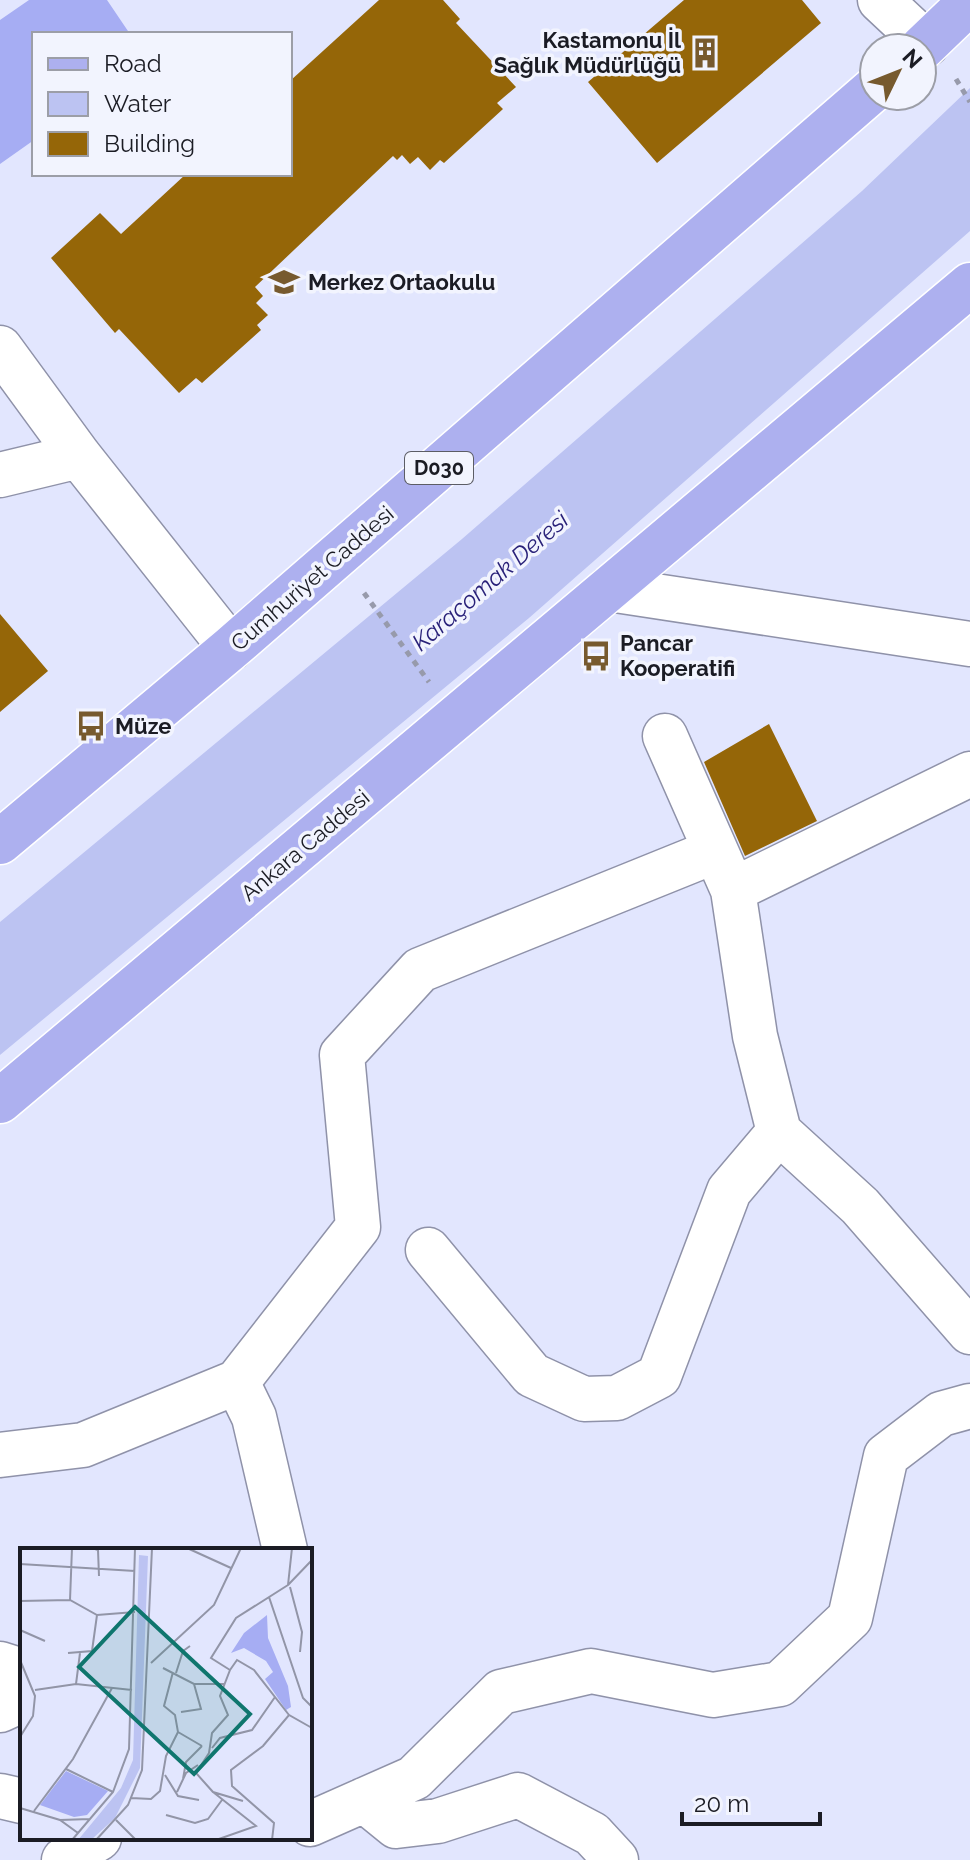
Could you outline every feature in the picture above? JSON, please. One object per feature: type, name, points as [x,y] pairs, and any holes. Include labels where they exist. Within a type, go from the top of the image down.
[{"type":"main road","points":[[938,46],[970,2]]},
{"type":"main road","name":"Cumhuriyet Caddesi","points":[[0,842],[231,648],[858,103]]},
{"type":"main road","name":"Ankara Caddesi","points":[[0,1101],[970,285]]},
{"type":"street","points":[[880,0],[912,32]]},
{"type":"street","points":[[0,348],[79,456],[231,648]]},
{"type":"street","points":[[0,475],[79,456]]},
{"type":"street","points":[[609,589],[970,644]]},
{"type":"street","points":[[665,736],[733,890],[755,1036],[779,1132],[860,1206],[970,1332]]},
{"type":"street","points":[[733,890],[970,774]]},
{"type":"street","points":[[0,1455],[83,1445],[237,1382],[358,1227],[342,1055],[420,970],[715,851]]},
{"type":"street","points":[[428,1250],[532,1375],[584,1399],[617,1398],[659,1376],[729,1191],[779,1132]]},
{"type":"street","points":[[237,1382],[254,1417],[285,1548]]},
{"type":"street","points":[[312,1823],[414,1778],[501,1692],[591,1671],[713,1695],[780,1684],[850,1618],[886,1456],[941,1414],[970,1406]]},
{"type":"street","points":[[0,1664],[20,1670]]},
{"type":"street","points":[[0,1710],[20,1701]]},
{"type":"street","points":[[364,1800],[396,1826],[438,1821],[518,1795],[592,1834],[616,1860]]},
{"type":"street","points":[[0,1796],[20,1801]]},
{"type":"street","points":[[64,1860],[96,1840]]},
{"type":"path","points":[[938,60],[970,102]]},
{"type":"path","points":[[358,586],[432,687]]},
{"type":"shaded area","points":[[29,0],[107,0],[129,32],[32,32],[32,141],[0,164],[0,20]]},
{"type":"water","name":"Karaçomak Deresi","points":[[970,88],[970,231],[529,618],[0,1055],[0,922],[462,539],[862,191]]},
{"type":"building","points":[[379,0],[443,0],[460,19],[456,23],[516,87],[497,103],[503,109],[444,163],[440,160],[430,170],[418,157],[410,164],[402,155],[397,160],[393,156],[255,287],[263,296],[256,303],[268,315],[257,325],[261,330],[202,383],[196,378],[179,393],[119,329],[115,333],[51,258],[100,213],[121,234],[184,176],[292,176],[292,79]]},
{"type":"building","name":"Kastamonu İl Sağlık Müdürlüğü","points":[[684,0],[802,0],[821,23],[657,163],[588,82]]},
{"type":"building","points":[[0,614],[48,671],[0,712]]},
{"type":"building","points":[[769,724],[817,821],[745,856],[704,762]]},
{"type":"place","name":"Kastamonu İl Sağlık Müdürlüğü","points":[[705,53]]},
{"type":"place","name":"Merkez Ortaokulu","points":[[284,282]]},
{"type":"place","name":"Pancar Kooperatifi","points":[[596,656]]},
{"type":"place","name":"Müze","points":[[91,726]]}]
